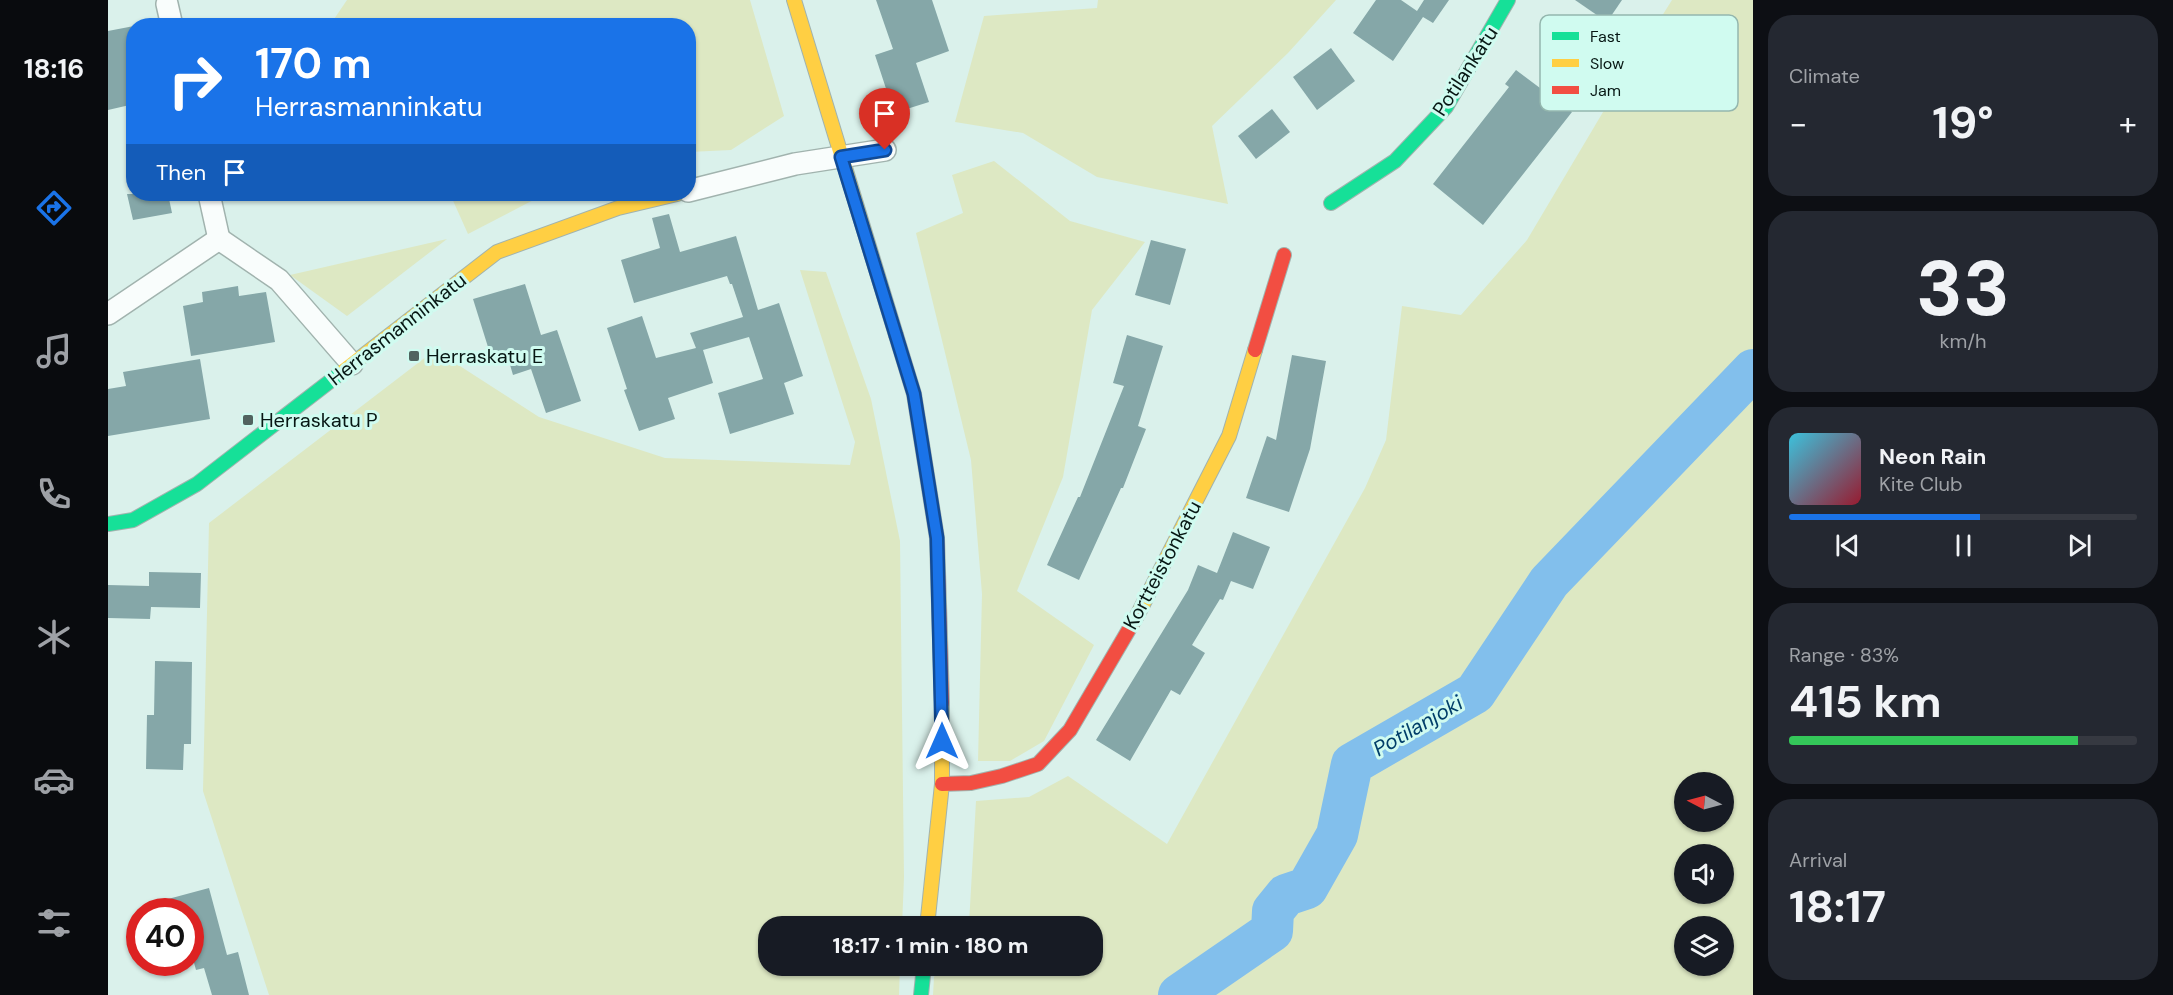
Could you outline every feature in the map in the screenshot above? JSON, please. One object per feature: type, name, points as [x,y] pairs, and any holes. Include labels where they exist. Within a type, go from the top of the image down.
[{"type":"street","points":[[794,0],[914,394],[932,505],[938,550],[942,784],[928,916]]},
{"type":"street","name":"Potilankatu","points":[[1331,203],[1395,161],[1446,107],[1508,0]]},
{"type":"street","points":[[168,4],[171,18]]},
{"type":"street","points":[[696,189],[795,164],[885,150]]},
{"type":"street","points":[[211,201],[219,238],[279,280],[352,364]]},
{"type":"street","name":"Herrasmanninkatu","points":[[108,524],[133,520],[197,484],[497,252],[618,208],[648,201]]},
{"type":"street","points":[[108,314],[219,238]]},
{"type":"street","name":"Kortteistonkatu","points":[[942,784],[971,783],[1038,764],[1070,730],[1146,601],[1229,436],[1284,255]]},
{"type":"street","points":[[921,995],[923,976]]},
{"type":"green space","points":[[347,0],[750,0],[784,116],[731,150],[696,152],[696,18],[335,18]]},
{"type":"green space","points":[[1098,0],[1336,0],[1288,53],[1212,126],[1228,204],[1097,177],[1023,133],[955,122],[984,16],[1097,8]]},
{"type":"green space","points":[[1672,0],[1753,0],[1753,995],[933,995],[935,976],[1103,976],[1103,916],[969,916],[976,801],[1029,797],[1068,776],[1167,844],[1365,488],[1386,440],[1402,306],[1461,315],[1527,240],[1604,111],[1738,111],[1738,15],[1663,15]]},
{"type":"green space","points":[[994,161],[1070,221],[1145,242],[1092,310],[1063,477],[1017,591],[1094,645],[1044,741],[1010,761],[978,761],[982,594],[971,460],[916,233],[963,213],[952,175]]},
{"type":"green space","points":[[453,201],[532,201],[468,234]]},
{"type":"green space","points":[[447,239],[347,316],[290,275]]},
{"type":"green space","points":[[800,270],[826,272],[871,399],[900,541],[904,877],[902,916],[758,916],[758,976],[900,976],[899,995],[269,995],[203,791],[209,523],[435,350],[539,417],[665,458],[850,465],[855,442]]},
{"type":"building","points":[[876,0],[932,0],[949,51],[916,63],[929,102],[894,113],[875,55],[893,49]]},
{"type":"building","points":[[1376,0],[1401,0],[1417,11],[1424,0],[1449,0],[1433,23],[1423,17],[1393,61],[1353,33]]},
{"type":"building","points":[[1575,0],[1622,0],[1612,15],[1597,15]]},
{"type":"building","points":[[126,28],[126,106],[108,110],[108,31]]},
{"type":"building","points":[[1331,48],[1355,81],[1317,110],[1293,77]]},
{"type":"building","points":[[1516,70],[1540,88],[1540,111],[1572,112],[1483,225],[1433,184],[1509,87],[1505,84]]},
{"type":"building","points":[[1272,109],[1290,132],[1256,159],[1238,136]]},
{"type":"building","points":[[129,201],[169,201],[172,213],[133,220]]},
{"type":"building","points":[[669,214],[680,252],[736,236],[758,310],[779,303],[803,376],[784,383],[794,414],[730,434],[718,393],[763,379],[749,337],[703,350],[713,383],[668,398],[675,419],[639,431],[624,390],[627,389],[607,328],[642,316],[656,358],[696,348],[690,333],[743,317],[727,276],[634,303],[621,260],[660,248],[652,218]]},
{"type":"building","points":[[1151,240],[1186,249],[1170,305],[1135,295]]},
{"type":"building","points":[[525,284],[541,335],[557,330],[581,401],[546,413],[531,369],[513,375],[508,358],[493,363],[473,299]]},
{"type":"building","points":[[238,286],[239,296],[266,292],[275,342],[191,356],[183,306],[203,302],[202,292]]},
{"type":"building","points":[[1127,335],[1163,346],[1138,426],[1146,429],[1123,488],[1121,488],[1079,580],[1047,565],[1080,497],[1124,386],[1113,383]]},
{"type":"building","points":[[1292,355],[1326,361],[1310,449],[1289,512],[1246,498],[1267,436],[1276,440]]},
{"type":"building","points":[[200,359],[210,419],[108,436],[108,389],[126,386],[123,372]]},
{"type":"building","points":[[1233,532],[1270,547],[1253,589],[1231,581],[1223,600],[1220,599],[1192,645],[1205,653],[1180,695],[1171,690],[1130,761],[1096,740],[1188,590],[1198,565],[1217,573]]},
{"type":"building","points":[[149,572],[201,573],[200,608],[151,607],[150,619],[108,618],[108,585],[149,586]]},
{"type":"building","points":[[155,661],[192,662],[191,744],[184,744],[183,770],[146,769],[147,715],[154,715]]},
{"type":"building","points":[[209,888],[227,955],[238,952],[249,995],[212,995],[204,968],[204,898],[172,898]]},
{"type":"waterway","name":"Potilanjoki","points":[[1179,995],[1272,931],[1273,911],[1286,895],[1307,888],[1337,835],[1352,764],[1475,693],[1549,582],[1753,370]]},
{"type":"traffic: fast","points":[[1331,203],[1395,161],[1446,107],[1508,0]]},
{"type":"traffic: fast","points":[[108,524],[133,520],[197,484],[342,372]]},
{"type":"traffic: fast","points":[[921,995],[923,976]]},
{"type":"traffic: slow","points":[[794,0],[896,335]]},
{"type":"traffic: slow","points":[[342,372],[497,252],[618,208],[648,201]]},
{"type":"traffic: slow","points":[[1138,614],[1229,436],[1255,350]]},
{"type":"traffic: slow","points":[[928,916],[942,784],[942,703]]},
{"type":"traffic: jam","points":[[1255,350],[1284,255]]},
{"type":"traffic: jam","points":[[896,335],[914,394],[937,538],[942,703]]},
{"type":"traffic: jam","points":[[942,784],[971,783],[1038,764],[1070,730],[1138,614]]},
{"type":"place","name":"Herraskatu E","points":[[414,356]]},
{"type":"place","name":"Herraskatu P","points":[[248,420]]},
{"type":"route","points":[[885,150],[841,157],[914,394],[937,538],[942,741]]}]
